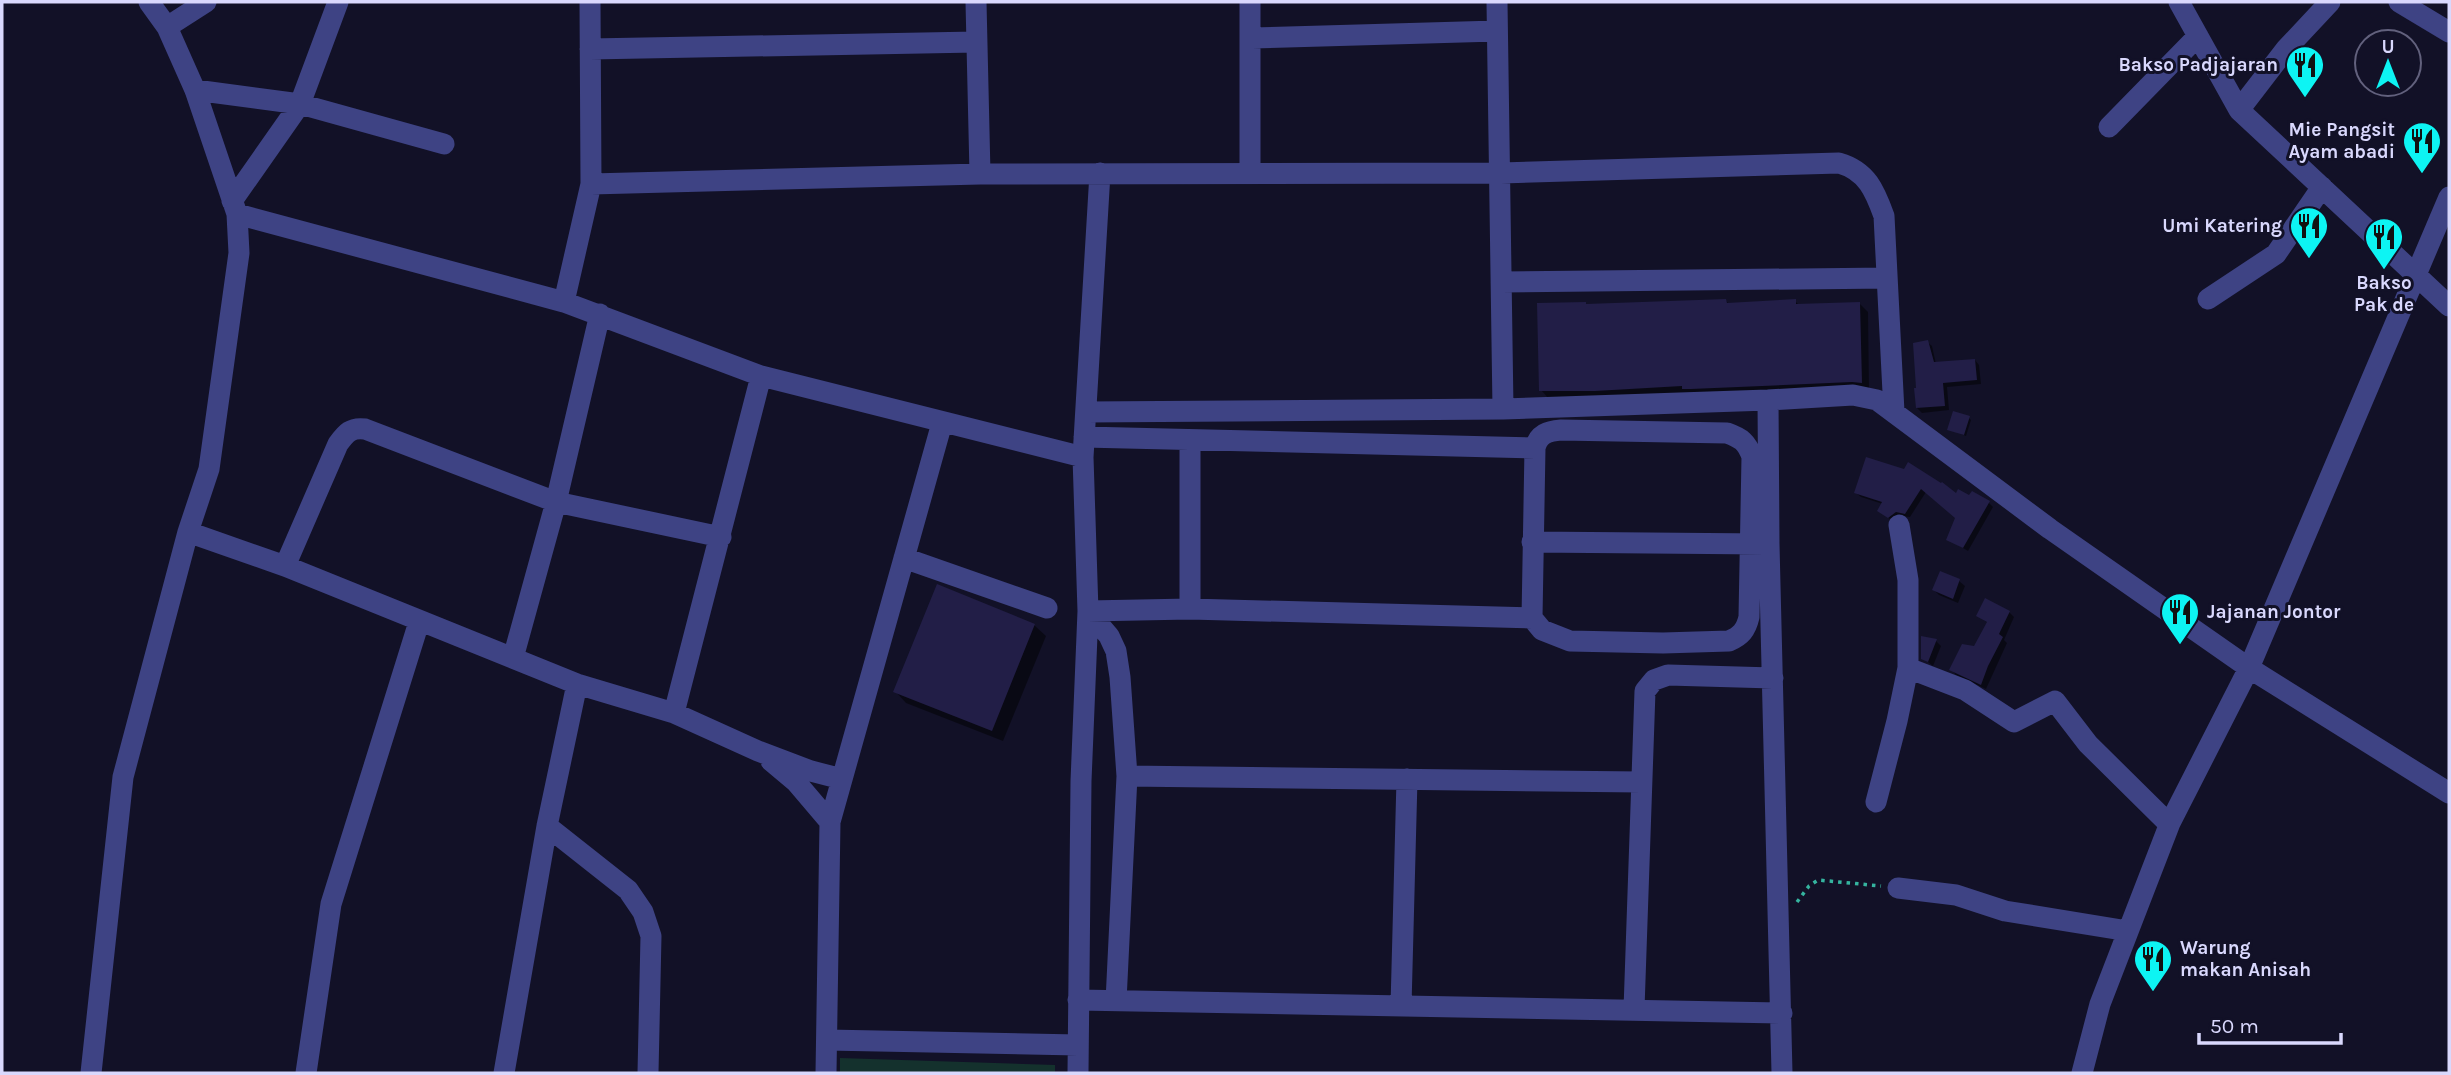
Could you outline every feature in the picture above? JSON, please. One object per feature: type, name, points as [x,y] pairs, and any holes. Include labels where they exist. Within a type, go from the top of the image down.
[{"type":"street","points":[[91,1073],[122,777],[188,532],[209,469],[239,253],[234,208],[195,90],[167,27],[149,2]]},
{"type":"street","points":[[167,27],[206,2]]},
{"type":"street","points":[[234,208],[300,104],[338,2]]},
{"type":"street","points":[[564,302],[591,184],[590,2]]},
{"type":"street","points":[[976,2],[980,173]]},
{"type":"street","points":[[1250,2],[1250,172]]},
{"type":"street","points":[[1497,2],[1503,409]]},
{"type":"street","points":[[2179,2],[2239,110],[2449,306]]},
{"type":"street","points":[[2239,110],[2286,49],[2330,2]]},
{"type":"street","points":[[2399,2],[2449,32]]},
{"type":"street","points":[[1252,38],[1497,31]]},
{"type":"street","points":[[2109,127],[2198,36]]},
{"type":"street","points":[[590,49],[976,42]]},
{"type":"street","points":[[195,90],[300,104],[444,144]]},
{"type":"street","points":[[591,184],[980,173],[1501,173],[1839,163],[1852,166],[1863,174],[1875,190],[1884,216],[1894,412]]},
{"type":"street","points":[[1078,1073],[1081,781],[1088,617],[1084,447],[1100,173]]},
{"type":"street","points":[[2208,299],[2276,254],[2322,187]]},
{"type":"street","points":[[2082,1073],[2100,1004],[2169,824],[2249,668],[2449,197]]},
{"type":"street","points":[[234,208],[564,302],[761,376],[942,423],[1084,447],[1190,440],[1535,448]]},
{"type":"street","points":[[1501,282],[1887,278]]},
{"type":"street","points":[[513,658],[556,502],[600,314]]},
{"type":"street","points":[[674,713],[761,376]]},
{"type":"street","points":[[1086,412],[1503,409],[1853,395],[1877,400],[2050,529],[2249,668],[2449,793]]},
{"type":"street","points":[[1768,400],[1760,544],[1749,617],[1746,628],[1738,637],[1729,641],[1663,643],[1570,641],[1542,630],[1532,618],[1535,448],[1536,440],[1541,435],[1561,430],[1727,433],[1738,436],[1747,443],[1752,457],[1760,544],[1773,678],[1782,1073]]},
{"type":"street","points":[[827,1073],[830,822],[942,423]]},
{"type":"street","points":[[285,566],[338,444],[352,429],[365,429],[556,502],[721,537]]},
{"type":"street","points":[[1190,440],[1190,609]]},
{"type":"street","points":[[1876,802],[1908,668],[1908,580],[1899,525]]},
{"type":"street","points":[[188,532],[285,566],[577,684],[674,713],[758,751],[811,771],[842,779]]},
{"type":"street","points":[[1532,542],[1760,544]]},
{"type":"street","points":[[904,558],[1046,608]]},
{"type":"street","points":[[1088,617],[1190,609],[1532,618]]},
{"type":"street","points":[[1088,617],[1109,636],[1116,651],[1120,677],[1127,776],[1116,1001]]},
{"type":"street","points":[[306,1073],[331,904],[419,622]]},
{"type":"street","points":[[1908,668],[1965,690],[2014,722],[2055,701],[2088,744],[2169,824]]},
{"type":"street","points":[[1634,1009],[1645,691],[1654,680],[1668,675],[1773,678]]},
{"type":"street","points":[[504,1073],[547,826],[577,684]]},
{"type":"street","points":[[758,751],[796,782],[830,822]]},
{"type":"street","points":[[1127,776],[1641,782]]},
{"type":"street","points":[[1401,1006],[1407,779]]},
{"type":"street","points":[[547,826],[628,890],[643,912],[651,936],[648,1073]]},
{"type":"street","points":[[1899,888],[1956,895],[2005,911],[2128,931]]},
{"type":"street","points":[[1078,1000],[1782,1013]]},
{"type":"street","points":[[827,1040],[1078,1045]]},
{"type":"path","points":[[1779,926],[1809,886],[1818,880],[1899,888]]},
{"type":"green space","points":[[840,1058],[1055,1065],[1055,1073],[840,1073]]},
{"type":"building","points":[[1726,299],[1727,303],[1796,299],[1796,304],[1860,302],[1862,383],[1539,391],[1537,303]]},
{"type":"building","points":[[1928,340],[1934,362],[1975,359],[1977,380],[1943,383],[1945,406],[1916,408],[1913,343]]},
{"type":"building","points":[[1953,411],[1970,416],[1964,435],[1947,430]]},
{"type":"building","points":[[1866,457],[1904,469],[1908,462],[1956,493],[1958,489],[1969,495],[1972,491],[1990,501],[1963,548],[1946,540],[1955,518],[1921,489],[1905,514],[1896,512],[1888,518],[1877,511],[1882,502],[1854,493]]},
{"type":"building","points":[[1940,571],[1960,579],[1953,599],[1932,590]]},
{"type":"building","points":[[937,584],[1035,624],[992,731],[893,692]]},
{"type":"building","points":[[1985,598],[2010,611],[1999,634],[2003,637],[1981,685],[1949,670],[1962,644],[1974,646],[1987,622],[1976,616]]},
{"type":"building","points":[[1921,636],[1937,639],[1928,662],[1921,659]]},
{"type":"place","name":"Bakso Padjajaran","points":[[2305,99]]},
{"type":"place","name":"Mie Pangsit Ayam abadi","points":[[2422,175]]},
{"type":"place","name":"Umi Katering","points":[[2309,260]]},
{"type":"place","name":"Bakso Pak de","points":[[2384,271]]},
{"type":"place","name":"Jajanan Jontor","points":[[2180,646]]},
{"type":"place","name":"Warung makan Anisah","points":[[2153,993]]}]
